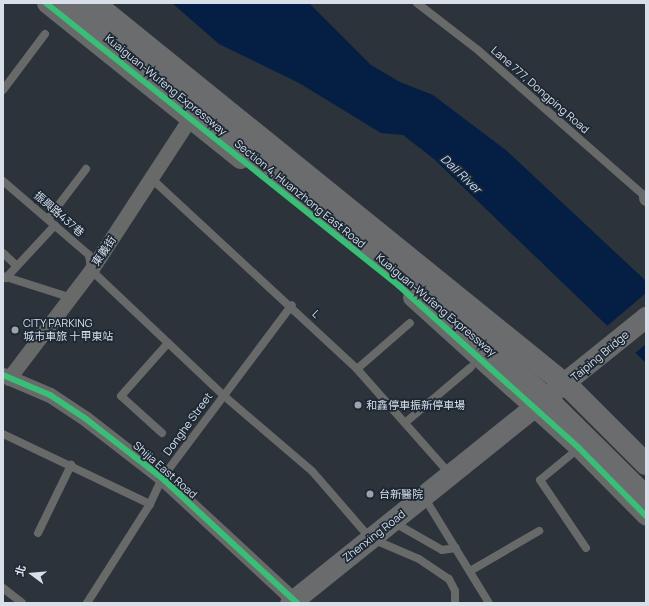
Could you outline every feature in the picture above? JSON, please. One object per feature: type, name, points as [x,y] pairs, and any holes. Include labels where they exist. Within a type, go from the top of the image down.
[{"type":"highway","name":"Kuaiguan-Wufeng Expressway","points":[[66,3],[461,324],[546,398],[646,497]]},
{"type":"highway","name":"Kuaiguan-Wufeng Expressway","points":[[94,3],[571,389],[646,464]]},
{"type":"main road","name":"Taiping Bridge","points":[[553,394],[646,317]]},
{"type":"main road","name":"Zhenxing Road","points":[[294,602],[370,538],[452,476],[553,394]]},
{"type":"street","name":"Section 4, Huanzhong East Road","points":[[46,3],[398,285],[579,448],[646,516]]},
{"type":"street","name":"東義街","points":[[6,377],[91,270],[152,180],[190,118]]},
{"type":"street","name":"Shijia East Road","points":[[6,377],[50,395],[86,419],[162,478],[294,602]]},
{"type":"lane","name":"Lane 777, Dongping Road","points":[[417,3],[479,51],[646,198]]},
{"type":"lane","points":[[3,90],[45,34]]},
{"type":"lane","points":[[48,219],[86,169]]},
{"type":"lane","name":"L","points":[[152,180],[292,305],[357,368],[452,476]]},
{"type":"lane","name":"振興路437巷","points":[[3,181],[90,255],[91,270]]},
{"type":"lane","points":[[5,277],[55,225]]},
{"type":"lane","points":[[3,253],[17,266]]},
{"type":"lane","points":[[91,270],[223,395],[312,471],[370,538],[438,570],[456,591],[456,603]]},
{"type":"lane","points":[[5,277],[69,297]]},
{"type":"lane","name":"Donghe Street","points":[[87,603],[150,504],[162,478],[292,305]]},
{"type":"lane","points":[[357,368],[410,323]]},
{"type":"lane","points":[[162,433],[121,396],[168,343]]},
{"type":"lane","points":[[406,422],[471,366]]},
{"type":"lane","points":[[3,434],[71,465],[150,504]]},
{"type":"lane","points":[[579,448],[540,480],[586,548]]},
{"type":"lane","points":[[38,533],[71,465]]},
{"type":"lane","points":[[424,497],[489,603]]},
{"type":"lane","points":[[392,522],[442,550],[456,548]]},
{"type":"lane","points":[[470,572],[539,531]]},
{"type":"lane","points":[[3,588],[22,603]]},
{"type":"water","name":"Dali River","points":[[172,3],[309,3],[371,65],[400,82],[433,95],[507,151],[646,281],[646,363],[434,159],[403,135],[381,133],[299,83],[219,44]]},
{"type":"pier","points":[[646,293],[646,344],[634,354],[606,327]]},
{"type":"cycle path","points":[[46,3],[398,285],[579,448],[646,516]]},
{"type":"cycle path","points":[[3,375],[50,395],[86,419],[162,478],[297,603]]},
{"type":"place","name":"CITY PARKING 城市車旅 十甲東站","points":[[15,330]]},
{"type":"place","name":"和鑫停車振新停車場","points":[[358,405]]},
{"type":"place","name":"台新醫院","points":[[370,494]]}]
